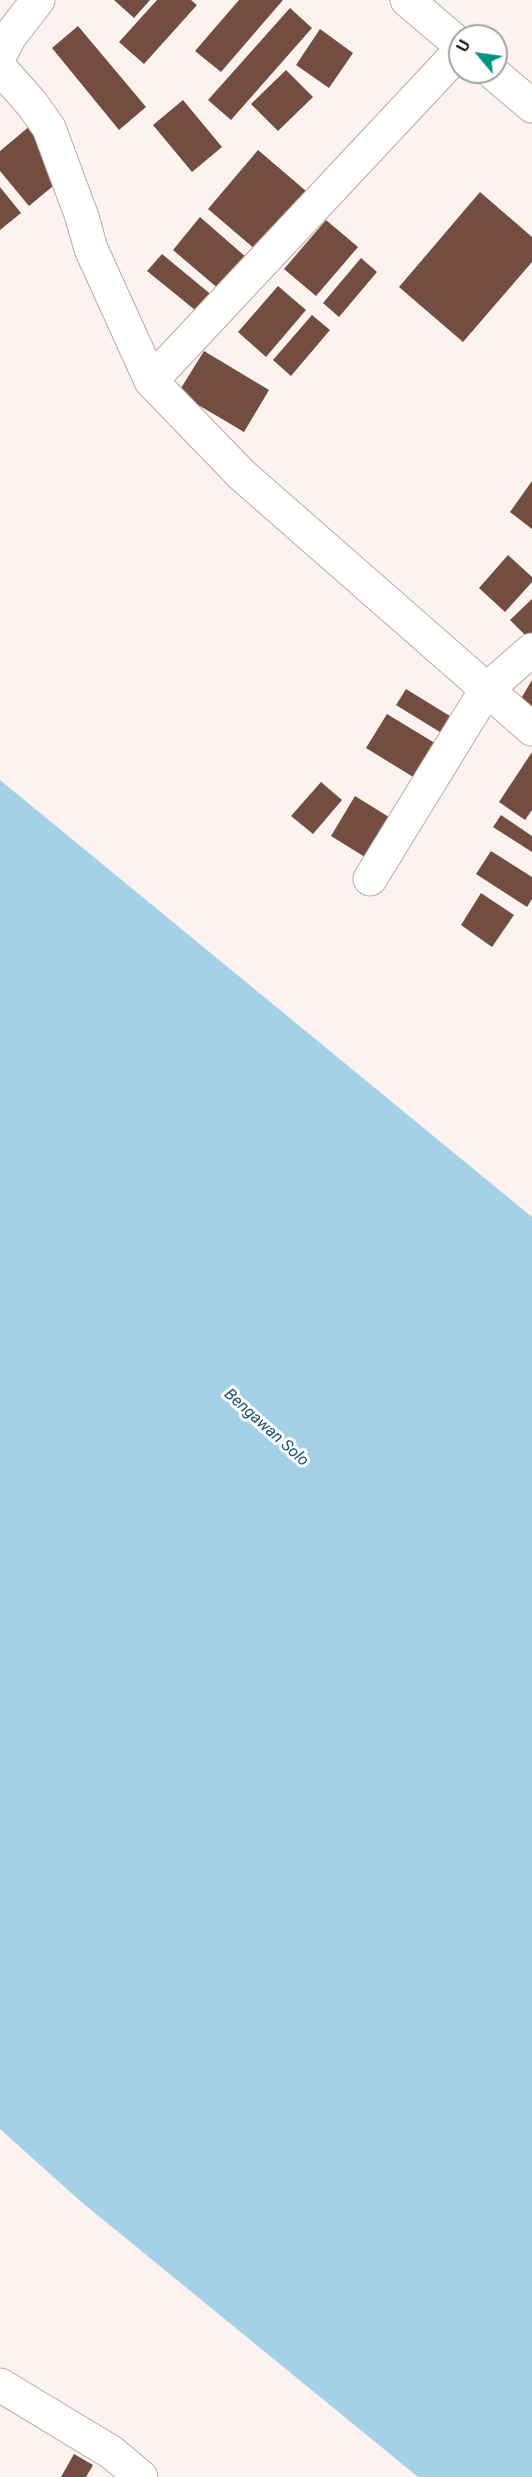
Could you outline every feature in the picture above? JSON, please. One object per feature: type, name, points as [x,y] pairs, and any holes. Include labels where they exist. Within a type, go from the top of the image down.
[{"type":"street","points":[[0,55],[10,36],[38,0]]},
{"type":"street","points":[[407,0],[448,35]]},
{"type":"street","points":[[151,381],[448,64]]},
{"type":"street","points":[[0,68],[32,104],[49,128],[82,217],[91,249],[151,381],[242,475],[532,729]]},
{"type":"street","points":[[506,84],[532,106]]},
{"type":"street","points":[[370,879],[486,690],[532,650]]},
{"type":"street","points":[[0,2385],[104,2465],[141,2477]]},
{"type":"water","name":"Bengawan Solo","points":[[0,780],[532,1217],[532,2477],[418,2477],[79,2200],[0,2129]]},
{"type":"building","points":[[114,0],[150,0],[134,18]]},
{"type":"building","points":[[157,0],[191,0],[197,5],[144,64],[119,42]]},
{"type":"building","points":[[239,0],[283,0],[221,72],[195,51]]},
{"type":"building","points":[[290,8],[312,28],[231,120],[208,100]]},
{"type":"building","points":[[78,26],[146,107],[119,130],[52,48]]},
{"type":"building","points":[[320,29],[353,53],[329,88],[296,65]]},
{"type":"building","points":[[286,70],[313,97],[278,131],[251,104]]},
{"type":"building","points":[[183,100],[222,147],[192,172],[153,125]]},
{"type":"building","points":[[37,120],[76,167],[29,206],[0,171],[0,151]]},
{"type":"building","points":[[258,150],[306,191],[256,250],[208,209]]},
{"type":"building","points":[[0,187],[21,213],[0,230]]},
{"type":"building","points":[[480,192],[532,237],[532,262],[463,342],[399,287]]},
{"type":"building","points":[[200,217],[247,258],[220,290],[173,250]]},
{"type":"building","points":[[326,220],[358,247],[316,296],[284,269]]},
{"type":"building","points":[[162,254],[214,297],[200,314],[147,271]]},
{"type":"building","points":[[361,258],[377,272],[339,317],[323,303]]},
{"type":"building","points":[[278,286],[306,310],[266,357],[238,332]]},
{"type":"building","points":[[312,315],[330,330],[291,376],[273,360]]},
{"type":"building","points":[[204,351],[269,390],[244,432],[178,393]]},
{"type":"building","points":[[532,481],[532,529],[510,512]]},
{"type":"building","points":[[508,555],[532,577],[532,582],[505,612],[479,588]]},
{"type":"building","points":[[532,599],[532,642],[510,620]]},
{"type":"building","points":[[532,680],[532,710],[519,702]]},
{"type":"building","points":[[406,689],[458,721],[448,737],[396,705]]},
{"type":"building","points":[[387,714],[443,748],[423,783],[366,748]]},
{"type":"building","points":[[532,752],[532,810],[525,820],[499,802]]},
{"type":"building","points":[[321,782],[342,800],[313,834],[291,816]]},
{"type":"building","points":[[355,796],[397,822],[373,862],[331,836]]},
{"type":"building","points":[[501,815],[532,836],[532,852],[493,827]]},
{"type":"building","points":[[491,851],[532,877],[532,899],[527,907],[476,874]]},
{"type":"building","points":[[481,893],[514,915],[492,947],[461,925]]},
{"type":"building","points":[[74,2454],[93,2465],[86,2477],[61,2477]]}]
